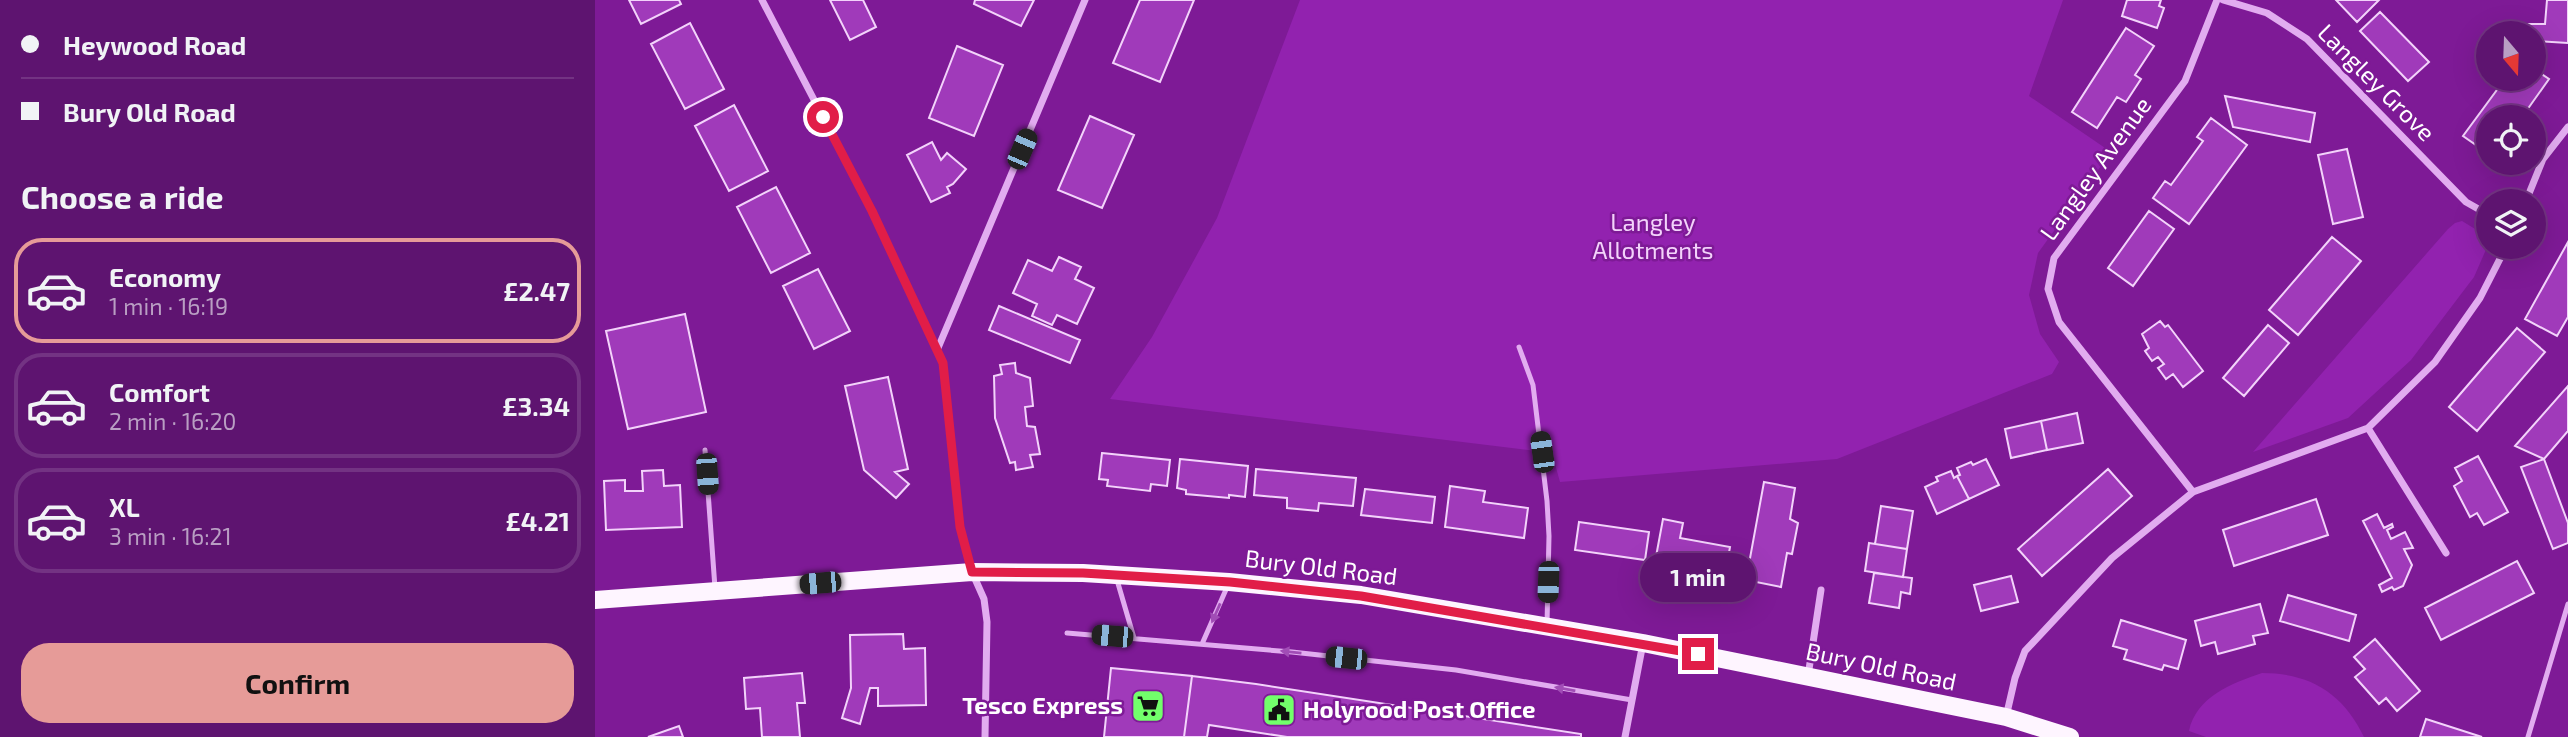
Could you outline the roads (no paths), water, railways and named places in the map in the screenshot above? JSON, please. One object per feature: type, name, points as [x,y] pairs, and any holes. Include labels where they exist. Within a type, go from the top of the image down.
[{"type":"main road","name":"Bury Old Road","points":[[595,600],[972,572],[1116,575],[1230,582],[1361,596],[1643,643],[2006,718],[2070,737]]},
{"type":"street","points":[[762,0],[872,211],[943,363],[960,527],[972,572],[984,599],[987,622],[985,737]]},
{"type":"street","points":[[937,348],[1085,0]]},
{"type":"street","name":"Langley Avenue","points":[[2193,492],[2059,322],[2048,289],[2054,258],[2185,81],[2217,0]]},
{"type":"street","name":"Langley Grove","points":[[2223,0],[2267,13],[2307,39],[2466,202],[2476,208]]},
{"type":"street","points":[[2531,189],[2543,159],[2568,127]]},
{"type":"street","points":[[2006,718],[2015,678],[2025,651],[2112,558],[2193,492],[2368,428],[2435,362],[2480,299],[2500,259]]},
{"type":"street","points":[[2368,428],[2446,553]]},
{"type":"street","points":[[1807,676],[1821,590]]},
{"type":"street","points":[[1625,737],[1643,643]]},
{"type":"lane","points":[[1518,347],[1533,385],[1547,501],[1549,536],[1546,627]]},
{"type":"lane","points":[[705,450],[715,591]]},
{"type":"lane","points":[[1116,575],[1134,638]]},
{"type":"lane","points":[[1202,644],[1230,582]]},
{"type":"lane","points":[[2528,737],[2568,604]]},
{"type":"lane","points":[[1067,632],[1456,670],[1632,700]]},
{"type":"place","name":"Tesco Express","points":[[1148,706]]},
{"type":"place","name":"Holyrood Post Office","points":[[1279,710]]},
{"type":"park label","name":"Langley Allotments","points":[[1653,237]]}]
